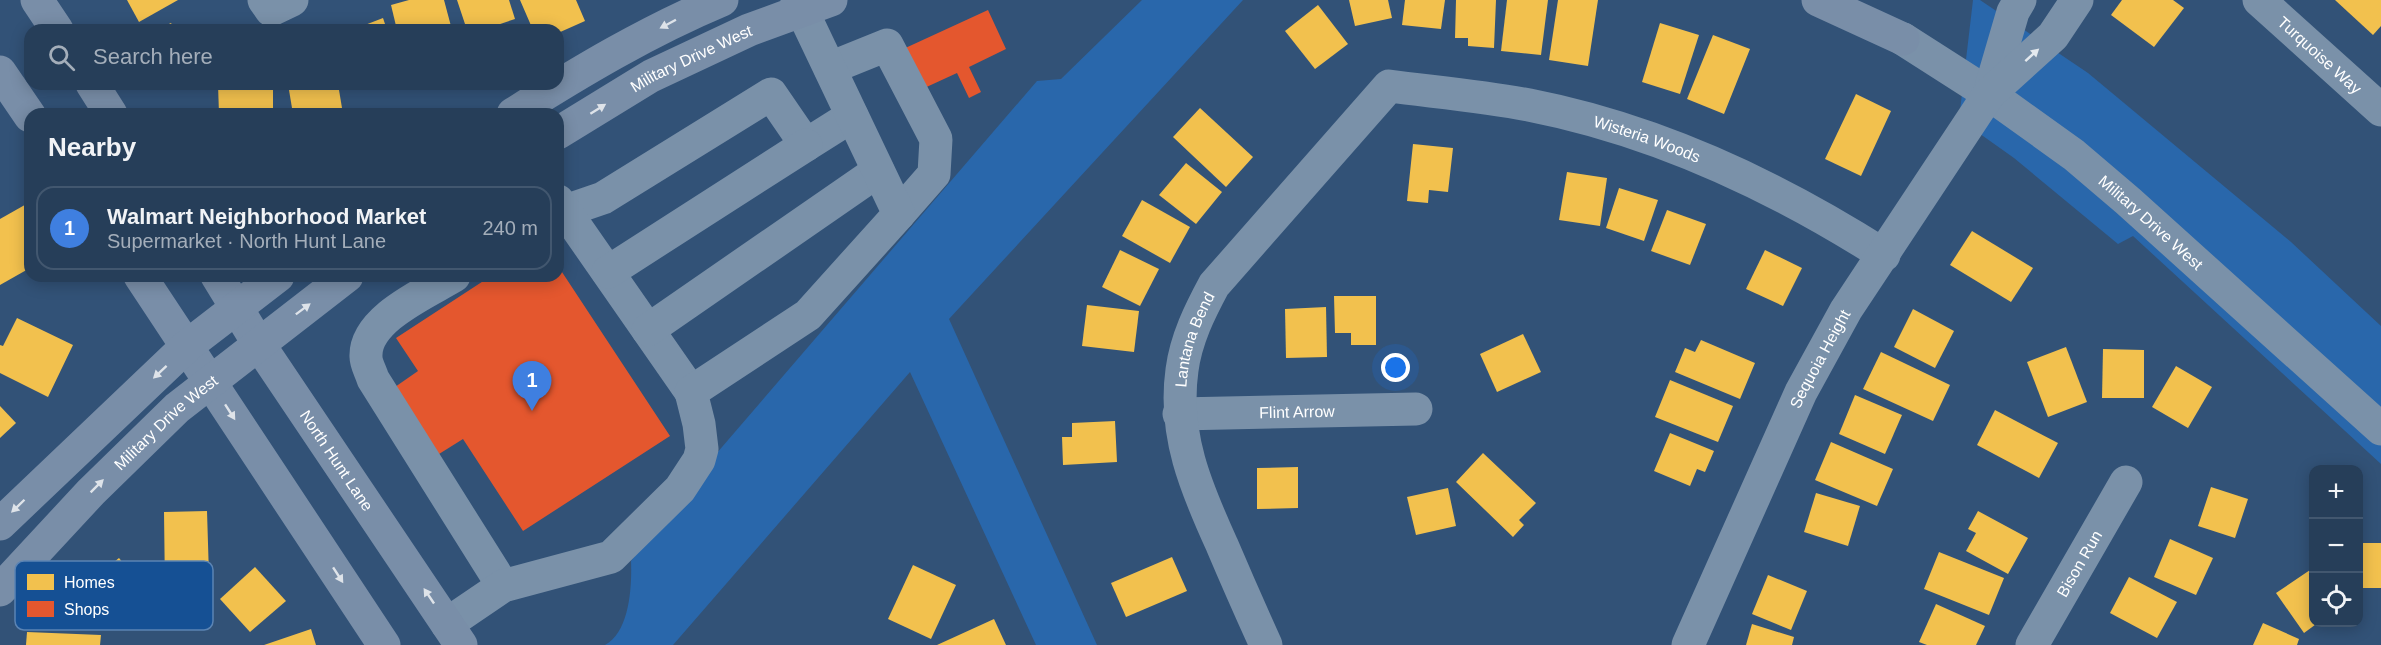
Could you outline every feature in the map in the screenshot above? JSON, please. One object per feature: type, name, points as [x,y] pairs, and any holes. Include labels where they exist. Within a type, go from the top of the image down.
[{"type":"main road","points":[[37,0],[53,24]]},
{"type":"main road","points":[[564,82],[595,62],[680,18],[722,0]]},
{"type":"main road","name":"Military Drive West","points":[[1818,0],[1903,39]]},
{"type":"main road","name":"Military Drive West","points":[[1856,0],[1903,39]]},
{"type":"main road","name":"Military Drive West","points":[[564,129],[651,76],[748,30],[810,4]]},
{"type":"main road","points":[[0,72],[25,108]]},
{"type":"main road","points":[[96,90],[107,108]]},
{"type":"main road","points":[[522,108],[551,90]]},
{"type":"main road","points":[[144,282],[384,645]]},
{"type":"main road","name":"North Hunt Lane","points":[[221,282],[258,343],[454,635]]},
{"type":"main road","points":[[0,524],[187,346],[270,282]]},
{"type":"main road","name":"Military Drive West","points":[[27,561],[91,492],[156,428],[209,381],[340,282]]},
{"type":"main road","name":"Military Drive West","points":[[0,590],[15,574]]},
{"type":"street","name":"Sequoia Height","points":[[1989,94],[2013,12],[2020,0]]},
{"type":"street","name":"Sequoia Height","points":[[1688,645],[1821,352],[1989,94],[2053,36],[2077,0]]},
{"type":"street","name":"Turquoise Way","points":[[2259,0],[2381,110]]},
{"type":"street","points":[[810,4],[830,68],[899,214]]},
{"type":"street","name":"Military Drive West","points":[[1903,39],[1989,94],[2074,155],[2381,429]]},
{"type":"street","points":[[691,392],[808,315],[934,174],[936,139],[887,45],[830,68]]},
{"type":"street","name":"Wisteria Woods","points":[[1389,86],[1528,105],[1577,116],[1667,145],[1712,162],[1788,197],[1884,255]]},
{"type":"street","name":"Lantana Bend","points":[[1266,645],[1200,496],[1186,458],[1179,414],[1182,370],[1188,343],[1199,313],[1214,285],[1389,86]]},
{"type":"street","points":[[564,208],[603,198],[771,94],[806,145]]},
{"type":"street","points":[[608,272],[852,116]]},
{"type":"street","points":[[648,330],[878,171]]},
{"type":"street","points":[[454,635],[503,586],[611,557],[680,489],[692,474],[702,449],[691,392],[608,272],[564,214]]},
{"type":"street","points":[[444,282],[394,311],[372,333],[367,346],[366,359],[373,379],[503,586]]},
{"type":"street","name":"Flint Arrow","points":[[1179,414],[1416,409]]},
{"type":"street","name":"Bison Run","points":[[2032,645],[2126,482]]},
{"type":"shaded area","points":[[1142,0],[1243,0],[949,319],[1097,645],[1036,645],[910,372],[673,645],[605,645],[620,630],[628,607],[631,561],[716,454],[1037,81],[1061,79]]},
{"type":"shaded area","points":[[1973,0],[1980,0],[2088,73],[2291,242],[2381,326],[2381,464],[2133,236],[2118,244],[2014,158],[1959,119]]},
{"type":"building: Homes","points":[[127,0],[178,0],[139,22]]},
{"type":"building: Homes","points":[[409,0],[444,0],[450,24],[396,24],[391,5]]},
{"type":"building: Homes","points":[[457,0],[509,0],[515,19],[500,24],[465,24]]},
{"type":"building: Homes","points":[[520,0],[576,0],[585,21],[564,30],[564,24],[530,24]]},
{"type":"building: Homes","points":[[1349,0],[1388,0],[1392,18],[1355,26]]},
{"type":"building: Homes","points":[[1405,0],[1445,0],[1441,29],[1402,25]]},
{"type":"building: Homes","points":[[1456,0],[1496,0],[1494,48],[1468,46],[1468,38],[1455,38]]},
{"type":"building: Homes","points":[[1507,0],[1548,0],[1541,55],[1501,51]]},
{"type":"building: Homes","points":[[1558,0],[1598,0],[1588,66],[1549,60]]},
{"type":"building: Homes","points":[[2122,0],[2173,0],[2184,8],[2154,47],[2111,15]]},
{"type":"building: Homes","points":[[2335,0],[2381,0],[2381,26],[2373,35]]},
{"type":"building: Homes","points":[[1318,5],[1348,44],[1315,69],[1285,31]]},
{"type":"building: Homes","points":[[383,18],[385,24],[368,24]]},
{"type":"building: Homes","points":[[1660,23],[1699,35],[1680,94],[1642,82]]},
{"type":"building: Homes","points":[[1713,35],[1750,49],[1724,114],[1687,99]]},
{"type":"building: Homes","points":[[218,90],[273,90],[273,108],[219,108]]},
{"type":"building: Homes","points":[[289,90],[339,90],[342,108],[292,108]]},
{"type":"building: Homes","points":[[1856,94],[1891,111],[1861,176],[1825,159]]},
{"type":"building: Homes","points":[[1200,108],[1253,157],[1226,187],[1173,137]]},
{"type":"building: Homes","points":[[1413,144],[1453,148],[1448,192],[1429,190],[1428,203],[1407,201]]},
{"type":"building: Homes","points":[[1186,163],[1222,192],[1196,224],[1159,195]]},
{"type":"building: Homes","points":[[1567,172],[1607,178],[1600,226],[1559,220]]},
{"type":"building: Homes","points":[[1619,188],[1658,200],[1644,241],[1606,228]]},
{"type":"building: Homes","points":[[1142,200],[1190,227],[1170,263],[1122,236]]},
{"type":"building: Homes","points":[[24,205],[24,271],[0,285],[0,219]]},
{"type":"building: Homes","points":[[1667,210],[1706,224],[1690,265],[1651,251]]},
{"type":"building: Homes","points":[[1972,231],[2033,268],[2011,302],[1950,265]]},
{"type":"building: Homes","points":[[1120,250],[1159,269],[1140,306],[1102,287]]},
{"type":"building: Homes","points":[[1765,250],[1802,268],[1783,306],[1746,289]]},
{"type":"building: Homes","points":[[1334,296],[1376,296],[1376,345],[1351,345],[1351,333],[1335,333]]},
{"type":"building: Homes","points":[[1087,305],[1139,311],[1134,352],[1082,346]]},
{"type":"building: Homes","points":[[1326,307],[1327,357],[1286,358],[1285,309]]},
{"type":"building: Homes","points":[[1913,309],[1954,331],[1935,368],[1894,347]]},
{"type":"building: Homes","points":[[17,318],[73,345],[48,397],[0,373],[0,345],[3,346]]},
{"type":"building: Homes","points":[[1523,334],[1541,372],[1497,392],[1480,354]]},
{"type":"building: Homes","points":[[1701,340],[1755,363],[1740,399],[1675,372],[1685,348],[1695,352]]},
{"type":"building: Homes","points":[[2066,347],[2087,402],[2048,417],[2027,362]]},
{"type":"building: Homes","points":[[2103,349],[2144,350],[2144,398],[2102,398]]},
{"type":"building: Homes","points":[[1881,352],[1950,385],[1933,421],[1863,389]]},
{"type":"building: Homes","points":[[2176,366],[2212,387],[2188,428],[2152,407]]},
{"type":"building: Homes","points":[[1670,380],[1733,406],[1718,442],[1655,417]]},
{"type":"building: Homes","points":[[1855,395],[1902,415],[1885,454],[1839,434]]},
{"type":"building: Homes","points":[[0,406],[16,423],[0,438]]},
{"type":"building: Homes","points":[[1995,410],[2058,443],[2039,478],[1977,445]]},
{"type":"building: Homes","points":[[1115,421],[1117,462],[1063,465],[1062,437],[1072,437],[1072,423]]},
{"type":"building: Homes","points":[[1670,433],[1714,451],[1705,472],[1697,469],[1690,486],[1654,471]]},
{"type":"building: Homes","points":[[1831,442],[1893,469],[1877,506],[1815,480]]},
{"type":"building: Homes","points":[[1483,453],[1536,503],[1519,520],[1524,525],[1513,537],[1456,482]]},
{"type":"building: Homes","points":[[1298,467],[1298,508],[1257,509],[1257,468]]},
{"type":"building: Homes","points":[[2211,487],[2248,499],[2235,538],[2198,526]]},
{"type":"building: Homes","points":[[1448,488],[1456,526],[1416,535],[1407,497]]},
{"type":"building: Homes","points":[[1816,493],[1860,506],[1848,546],[1804,532]]},
{"type":"building: Homes","points":[[207,511],[209,561],[165,561],[164,512]]},
{"type":"building: Homes","points":[[1978,511],[2028,538],[2008,574],[1966,551],[1976,533],[1968,529]]},
{"type":"building: Homes","points":[[2170,539],[2213,558],[2196,595],[2154,577]]},
{"type":"building: Homes","points":[[2363,543],[2381,543],[2381,588],[2363,588]]},
{"type":"building: Homes","points":[[1939,552],[2004,578],[1989,615],[1924,589]]},
{"type":"building: Homes","points":[[1172,557],[1187,591],[1126,617],[1111,583]]},
{"type":"building: Homes","points":[[913,565],[956,585],[931,639],[888,619]]},
{"type":"building: Homes","points":[[255,567],[286,601],[250,632],[220,599]]},
{"type":"building: Homes","points":[[2309,571],[2309,627],[2312,627],[2304,633],[2276,593]]},
{"type":"building: Homes","points":[[1768,575],[1807,591],[1791,630],[1752,614]]},
{"type":"building: Homes","points":[[2129,577],[2177,602],[2157,638],[2110,613]]},
{"type":"building: Homes","points":[[1936,604],[1985,626],[1976,645],[1927,645],[1919,642]]},
{"type":"building: Homes","points":[[994,619],[1006,645],[937,645]]},
{"type":"building: Homes","points":[[2263,623],[2299,639],[2297,645],[2253,645]]},
{"type":"building: Homes","points":[[1752,624],[1794,637],[1792,645],[1746,645]]},
{"type":"building: Homes","points":[[311,629],[316,645],[264,645]]},
{"type":"building: Homes","points":[[27,632],[101,635],[100,645],[26,645]]},
{"type":"building: Shops","points":[[988,10],[1006,49],[969,67],[981,92],[969,98],[957,73],[920,90],[901,50]]},
{"type":"building: Shops","points":[[564,275],[670,436],[523,531],[463,439],[439,454],[395,387],[418,371],[396,338],[482,282],[564,282]]},
{"type":"place","name":"Walmart Neighborhood Market","points":[[532,411]]}]
